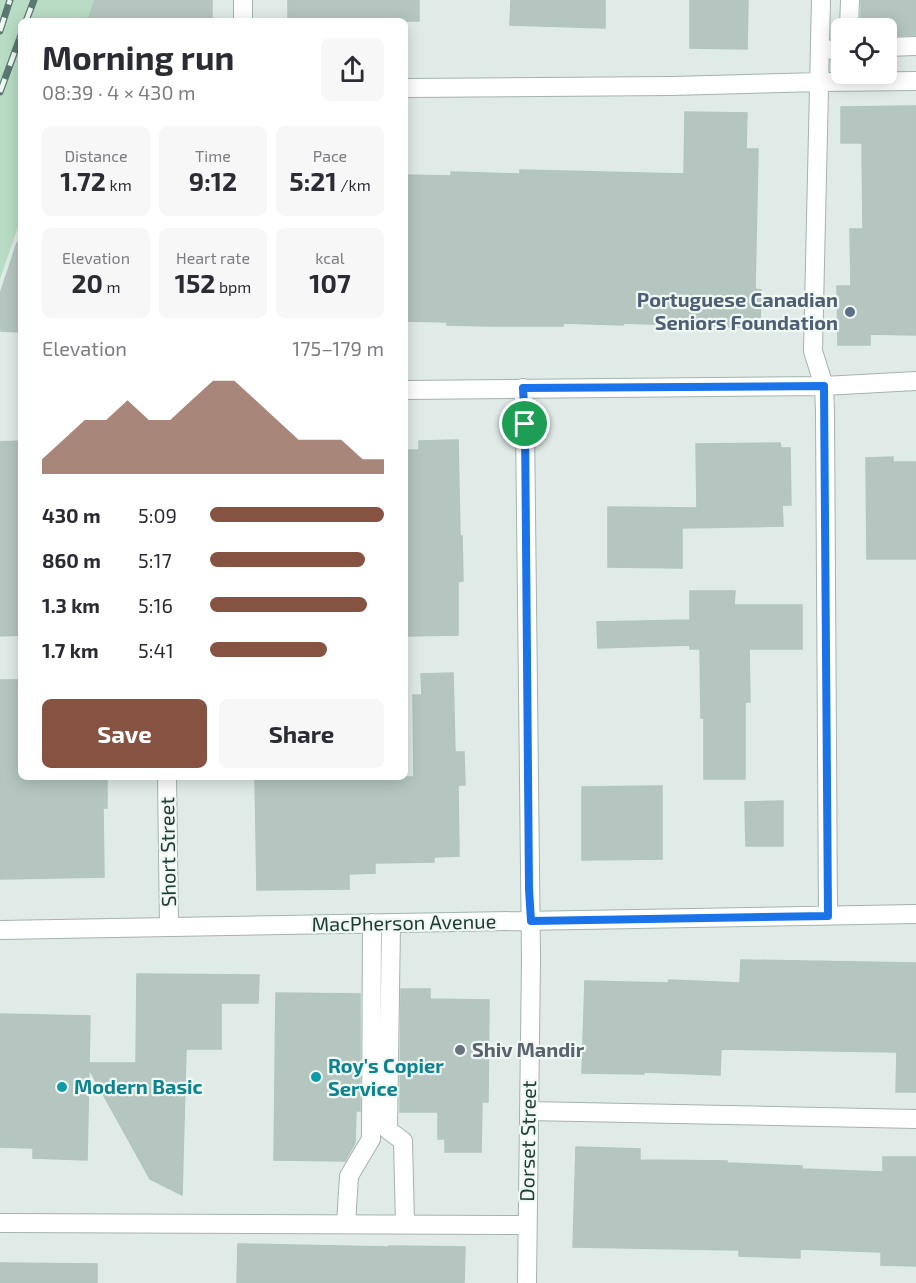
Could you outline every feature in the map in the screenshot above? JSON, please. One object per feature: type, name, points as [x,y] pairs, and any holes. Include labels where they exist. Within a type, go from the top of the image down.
[{"type":"street","points":[[243,0],[243,18]]},
{"type":"street","points":[[821,0],[813,351],[824,386],[828,916]]},
{"type":"street","points":[[849,18],[850,0]]},
{"type":"street","points":[[897,47],[916,46]]},
{"type":"street","points":[[820,50],[831,50]]},
{"type":"street","points":[[408,88],[916,81]]},
{"type":"street","points":[[408,390],[824,386],[916,381]]},
{"type":"street","name":"Dorset Street","points":[[523,388],[531,921],[527,1283]]},
{"type":"street","name":"Short Street","points":[[167,780],[169,927]]},
{"type":"street","name":"MacPherson Avenue","points":[[0,930],[916,914]]},
{"type":"street","points":[[346,1224],[349,1176],[370,1139],[372,923]]},
{"type":"street","points":[[391,923],[388,1130],[403,1141],[405,1224]]},
{"type":"street","points":[[529,1111],[916,1119]]},
{"type":"street","points":[[0,1223],[527,1225]]},
{"type":"green space","points":[[0,0],[95,0],[89,18],[18,18],[18,227],[0,279]]},
{"type":"building","points":[[95,0],[212,0],[212,18],[89,18]]},
{"type":"building","points":[[288,0],[419,0],[419,21],[408,21],[408,18],[288,18]]},
{"type":"building","points":[[511,0],[605,0],[605,28],[510,25]]},
{"type":"building","points":[[690,0],[748,0],[747,49],[690,48]]},
{"type":"building","points":[[861,0],[916,0],[916,35],[897,36],[897,18],[861,18]]},
{"type":"building","points":[[916,106],[916,335],[870,334],[870,345],[838,345],[837,286],[851,286],[850,229],[863,229],[862,143],[841,143],[841,107]]},
{"type":"building","points":[[685,112],[747,113],[746,149],[758,149],[755,289],[761,290],[760,328],[623,323],[623,325],[563,323],[563,326],[492,326],[408,321],[408,175],[451,176],[451,172],[520,174],[520,170],[684,174]]},
{"type":"building","points":[[18,243],[18,332],[1,331],[0,294]]},
{"type":"building","points":[[458,440],[463,581],[458,582],[458,635],[408,636],[408,450],[419,450],[419,441]]},
{"type":"building","points":[[18,441],[18,635],[0,636],[0,442]]},
{"type":"building","points":[[780,443],[781,448],[790,448],[791,505],[782,505],[783,526],[682,528],[682,568],[608,567],[608,507],[697,508],[696,444]]},
{"type":"building","points":[[893,457],[893,462],[916,462],[916,559],[867,559],[866,458]]},
{"type":"building","points":[[690,591],[735,591],[734,605],[802,605],[802,649],[749,649],[750,702],[745,702],[745,779],[704,779],[704,718],[701,718],[700,649],[690,649],[690,645],[598,648],[597,622],[690,620]]},
{"type":"building","points":[[453,673],[455,752],[464,752],[465,785],[458,785],[459,856],[434,857],[434,862],[375,863],[375,873],[349,874],[349,889],[257,890],[255,780],[408,780],[408,777],[414,777],[413,695],[422,695],[421,674]]},
{"type":"building","points":[[0,680],[18,680],[18,780],[107,780],[107,808],[103,808],[104,877],[0,879]]},
{"type":"building","points":[[662,786],[662,859],[582,860],[582,787]]},
{"type":"building","points":[[783,801],[783,846],[746,846],[745,802]]},
{"type":"building","points":[[741,960],[916,963],[916,1092],[896,1092],[897,1052],[721,1049],[720,1075],[644,1072],[644,1074],[582,1073],[585,981],[668,983],[669,980],[740,983]]},
{"type":"building","points":[[137,974],[259,975],[258,1003],[221,1003],[221,1049],[186,1049],[182,1195],[150,1179],[89,1069],[87,1160],[33,1158],[33,1148],[0,1147],[0,1014],[90,1016],[89,1063],[136,1063]]},
{"type":"building","name":"Shiv Mandir","points":[[401,989],[430,989],[430,999],[489,1000],[488,1102],[482,1102],[481,1152],[445,1152],[445,1139],[438,1139],[438,1112],[400,1112]]},
{"type":"building","name":"Roy's Copier Service","points":[[276,993],[360,994],[360,1111],[356,1111],[355,1143],[345,1161],[274,1160]]},
{"type":"building","points":[[576,1147],[640,1149],[640,1160],[727,1161],[727,1163],[802,1166],[802,1169],[883,1172],[883,1157],[916,1157],[916,1266],[881,1265],[881,1252],[800,1249],[800,1258],[739,1256],[739,1250],[573,1247]]},
{"type":"building","points":[[238,1244],[465,1247],[464,1283],[237,1283]]},
{"type":"building","points":[[0,1263],[97,1264],[97,1283],[0,1283]]},
{"type":"railway","points":[[0,31],[10,0]]},
{"type":"railway","points":[[27,18],[34,0]]},
{"type":"railway","points":[[0,92],[18,43]]},
{"type":"place","name":"Portuguese Canadian Seniors Foundation","points":[[850,312]]},
{"type":"place","name":"Shiv Mandir","points":[[460,1050]]},
{"type":"place","name":"Roy's Copier Service","points":[[316,1077]]},
{"type":"place","name":"Modern Basic","points":[[62,1087]]},
{"type":"route","points":[[824,386],[828,916],[531,921],[525,424],[523,388],[824,386]]}]
